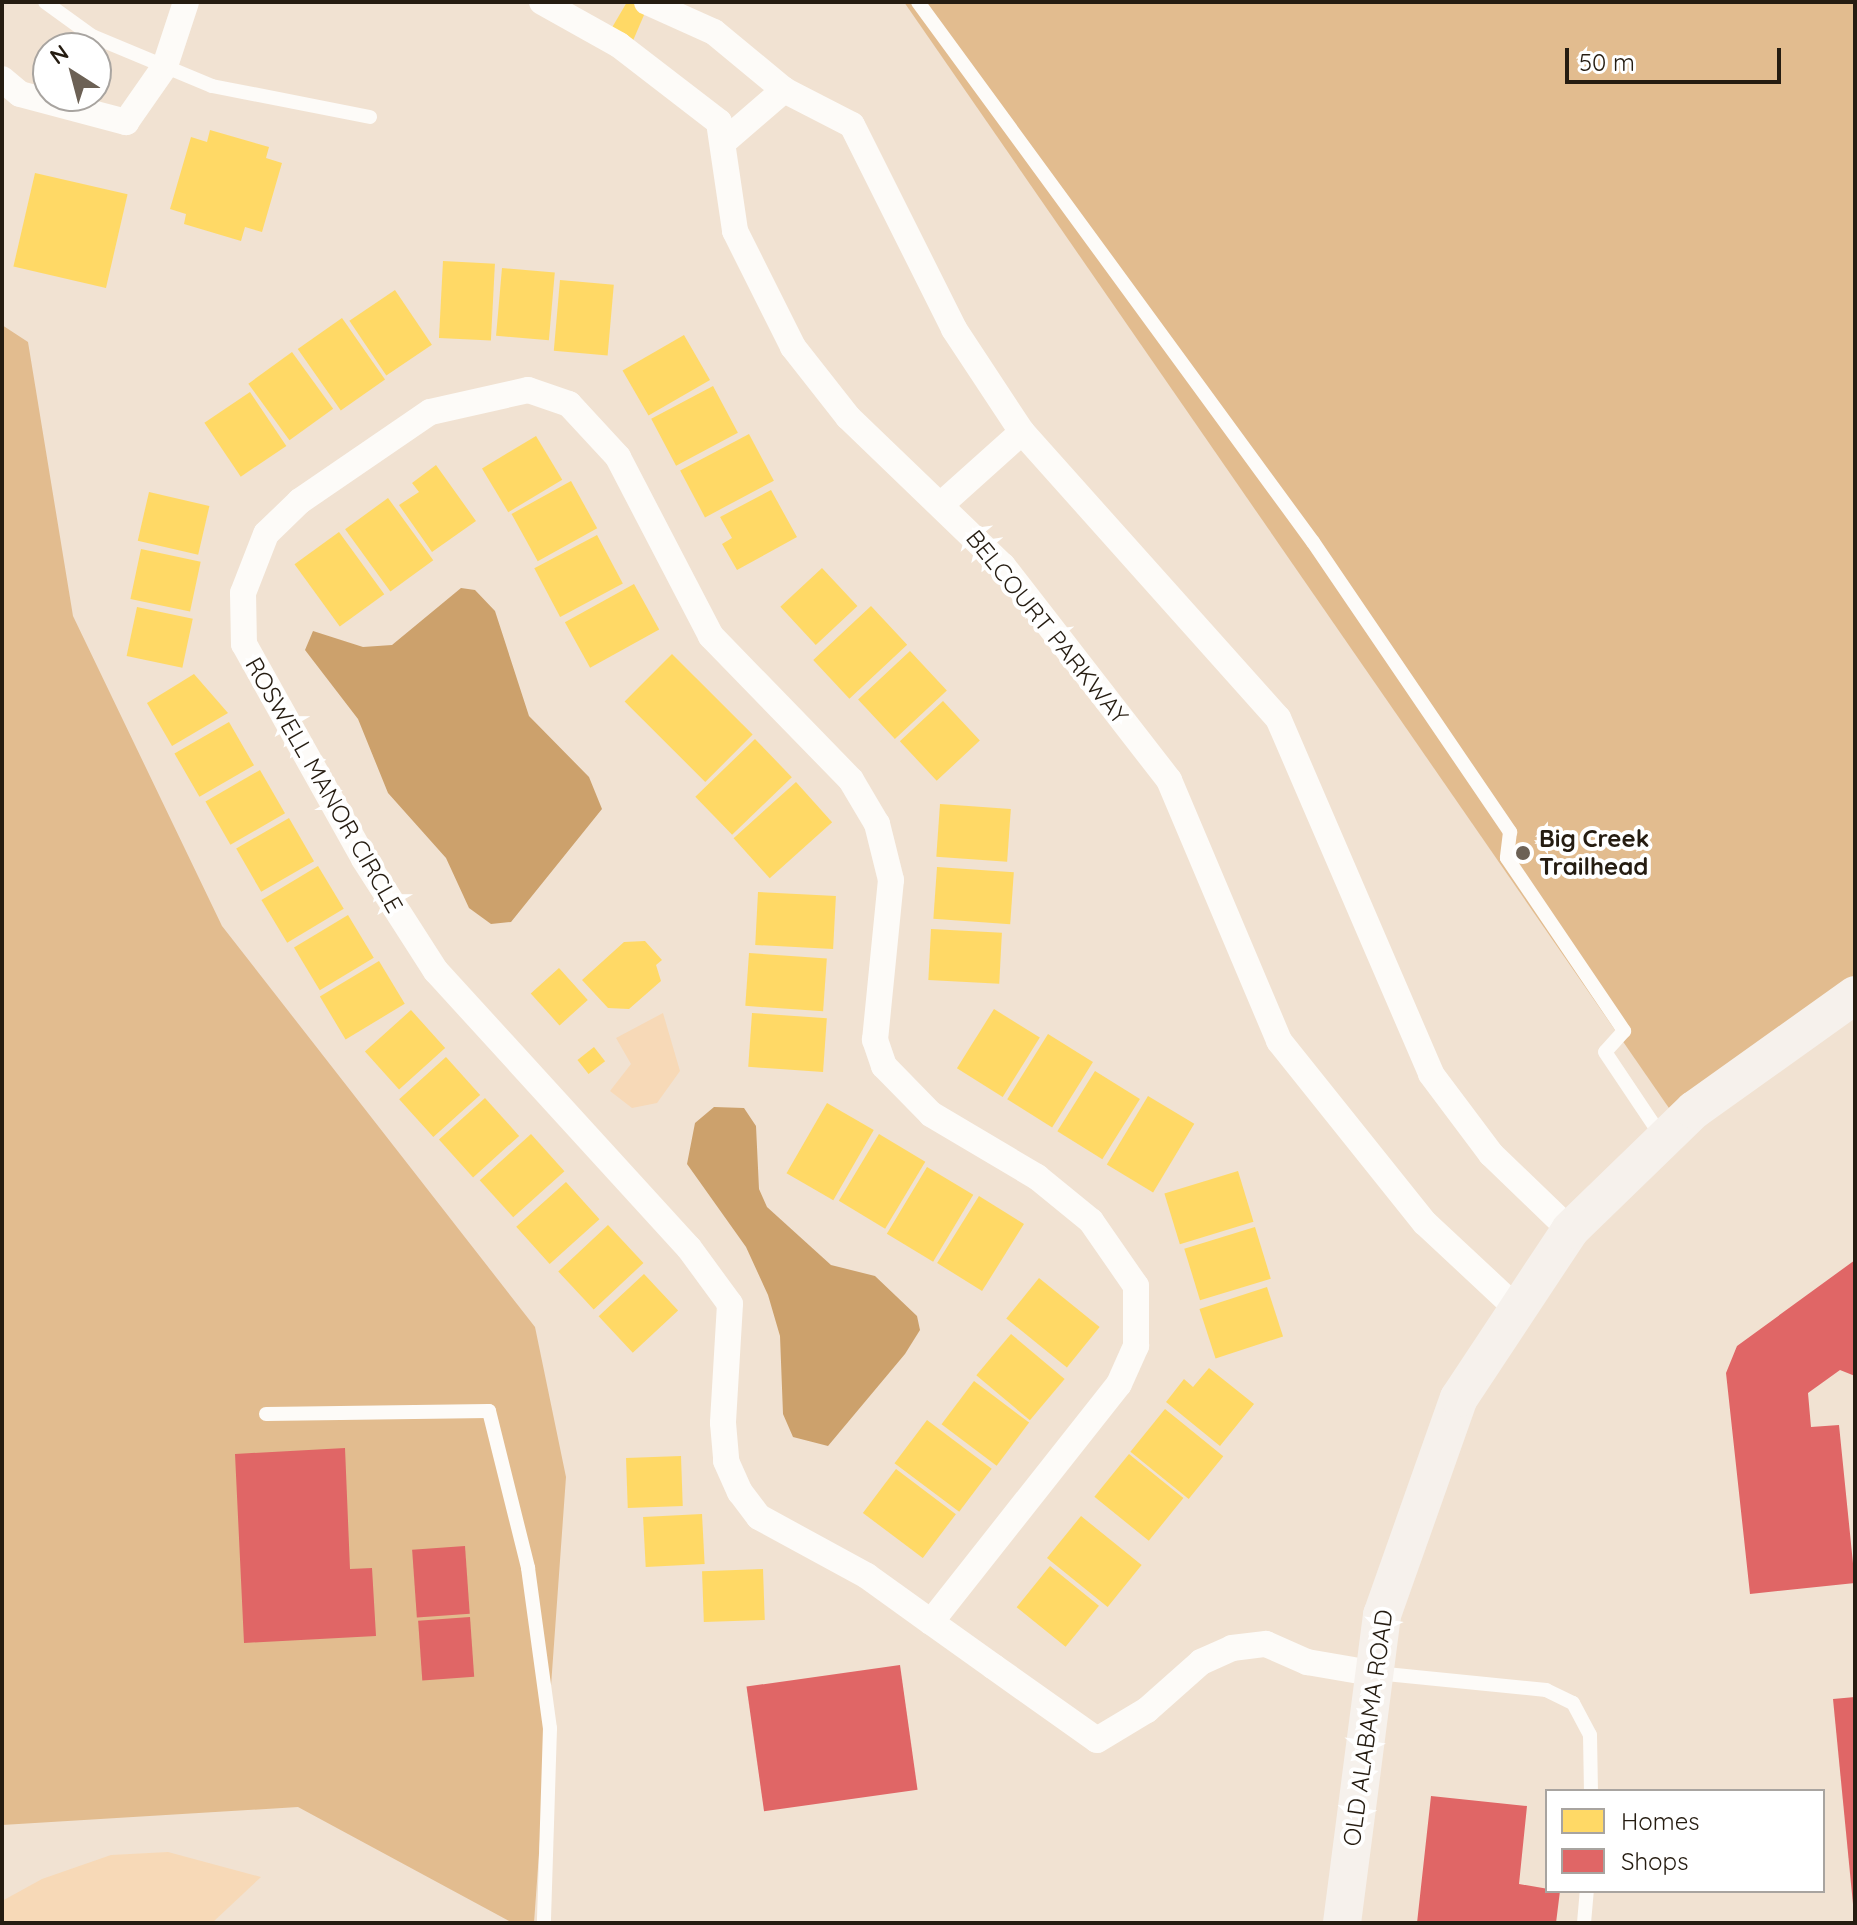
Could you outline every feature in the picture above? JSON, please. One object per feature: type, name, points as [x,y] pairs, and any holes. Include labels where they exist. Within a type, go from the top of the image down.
[{"type":"main road","name":"OLD ALABAMA ROAD","points":[[1342,1923],[1371,1673],[1382,1615],[1440,1442],[1515,1307],[1570,1230],[1662,1138],[1855,995]]},
{"type":"street","points":[[2,79],[20,94],[126,122],[165,66],[186,2]]},
{"type":"street","name":"BELCOURT PARKWAY","points":[[542,2],[577,11],[701,103],[726,140],[735,231],[793,347],[848,417],[944,502],[1003,566],[1169,780],[1279,1041],[1425,1223],[1515,1307]]},
{"type":"street","points":[[647,2],[714,32],[784,90],[852,125],[954,329],[1022,432],[1278,718],[1431,1074],[1491,1154],[1570,1230]]},
{"type":"street","points":[[726,140],[784,90]]},
{"type":"street","name":"ROSWELL MANOR CIRCLE","points":[[931,1622],[1119,1384],[1136,1346],[1136,1286],[1091,1221],[1037,1177],[931,1114],[884,1066],[875,1040],[891,880],[877,824],[851,780],[711,636],[618,457],[569,404],[528,390],[430,412],[300,501],[257,547],[242,609],[255,673],[436,971],[689,1248],[730,1304],[723,1423],[726,1461],[740,1492],[759,1517],[867,1576],[931,1622],[1097,1740],[1147,1710],[1201,1662],[1232,1648],[1266,1644],[1307,1662],[1371,1673]]},
{"type":"street","points":[[944,502],[1022,432]]},
{"type":"lane","points":[[45,2],[92,36],[212,86],[370,117]]},
{"type":"lane","points":[[918,2],[1313,542],[1510,832],[1507,858],[1624,1031],[1605,1052],[1662,1138]]},
{"type":"lane","points":[[266,1414],[489,1411],[528,1568],[550,1728],[544,1923]]},
{"type":"lane","points":[[1371,1673],[1546,1690],[1573,1703],[1590,1735],[1591,1789]]},
{"type":"lane","points":[[1584,1923],[1587,1893]]},
{"type":"shaded area","points":[[904,2],[1855,2],[1855,976],[1671,1111]]},
{"type":"shaded area","points":[[2,325],[28,342],[73,616],[222,926],[535,1327],[566,1477],[534,1923],[513,1923],[298,1807],[2,1825]]},
{"type":"shaded area","points":[[461,588],[475,590],[495,611],[529,716],[589,777],[602,809],[511,922],[491,924],[469,908],[446,858],[388,793],[358,719],[305,650],[313,631],[363,647],[392,645]]},
{"type":"shaded area","points":[[663,1013],[680,1071],[657,1103],[632,1108],[610,1091],[631,1064],[616,1038]]},
{"type":"shaded area","points":[[714,1107],[744,1108],[756,1126],[759,1189],[767,1207],[831,1265],[875,1276],[917,1316],[920,1330],[905,1354],[828,1446],[793,1437],[783,1414],[780,1336],[768,1295],[746,1247],[687,1164],[695,1123]]},
{"type":"shaded area","points":[[168,1852],[261,1877],[212,1923],[2,1923],[2,1901],[42,1879],[111,1855]]},
{"type":"building: Homes","points":[[627,2],[647,8],[632,43],[610,31]]},
{"type":"building: Homes","points":[[210,130],[269,147],[266,158],[282,163],[262,232],[245,227],[241,241],[184,224],[186,214],[170,209],[191,137],[207,142]]},
{"type":"building: Homes","points":[[35,173],[128,194],[106,288],[13,267]]},
{"type":"building: Homes","points":[[443,261],[495,264],[491,341],[439,338]]},
{"type":"building: Homes","points":[[502,268],[555,273],[549,340],[496,336]]},
{"type":"building: Homes","points":[[560,280],[614,285],[608,355],[554,351]]},
{"type":"building: Homes","points":[[395,290],[432,345],[386,375],[349,321]]},
{"type":"building: Homes","points":[[342,318],[385,379],[341,410],[298,349]]},
{"type":"building: Homes","points":[[684,335],[710,380],[649,416],[623,370]]},
{"type":"building: Homes","points":[[292,352],[333,409],[289,440],[248,384]]},
{"type":"building: Homes","points":[[713,386],[738,433],[676,466],[651,419]]},
{"type":"building: Homes","points":[[250,392],[286,446],[241,477],[204,423]]},
{"type":"building: Homes","points":[[749,434],[774,481],[705,517],[680,471]]},
{"type":"building: Homes","points":[[536,436],[562,480],[508,512],[482,468]]},
{"type":"building: Homes","points":[[436,465],[476,521],[432,552],[399,505],[419,492],[412,483]]},
{"type":"building: Homes","points":[[571,481],[597,528],[538,561],[512,514]]},
{"type":"building: Homes","points":[[771,490],[797,537],[737,570],[722,544],[732,538],[720,517]]},
{"type":"building: Homes","points":[[149,492],[209,506],[198,555],[138,541]]},
{"type":"building: Homes","points":[[388,498],[433,560],[390,591],[345,529]]},
{"type":"building: Homes","points":[[339,532],[384,594],[340,627],[295,564]]},
{"type":"building: Homes","points":[[597,535],[623,584],[560,617],[534,568]]},
{"type":"building: Homes","points":[[141,549],[201,562],[190,612],[130,599]]},
{"type":"building: Homes","points":[[822,568],[857,606],[816,645],[780,607]]},
{"type":"building: Homes","points":[[634,584],[659,629],[590,668],[565,622]]},
{"type":"building: Homes","points":[[871,606],[907,645],[849,699],[813,660]]},
{"type":"building: Homes","points":[[137,607],[193,619],[182,668],[127,656]]},
{"type":"building: Homes","points":[[910,651],[947,690],[895,739],[858,699]]},
{"type":"building: Homes","points":[[672,654],[753,735],[705,782],[625,701]]},
{"type":"building: Homes","points":[[194,674],[228,713],[172,746],[147,703]]},
{"type":"building: Homes","points":[[943,701],[980,740],[937,781],[900,741]]},
{"type":"building: Homes","points":[[229,722],[254,765],[199,797],[174,754]]},
{"type":"building: Homes","points":[[755,739],[792,777],[732,835],[695,797]]},
{"type":"building: Homes","points":[[260,770],[285,813],[230,845],[205,802]]},
{"type":"building: Homes","points":[[796,782],[832,822],[770,878],[734,838]]},
{"type":"building: Homes","points":[[940,804],[1011,809],[1007,862],[936,857]]},
{"type":"building: Homes","points":[[289,818],[314,861],[261,892],[236,848]]},
{"type":"building: Homes","points":[[318,866],[344,909],[287,943],[261,900]]},
{"type":"building: Homes","points":[[937,867],[1014,872],[1010,924],[933,919]]},
{"type":"building: Homes","points":[[758,892],[836,896],[833,949],[755,945]]},
{"type":"building: Homes","points":[[348,915],[374,958],[320,990],[294,947]]},
{"type":"building: Homes","points":[[931,929],[1002,933],[999,984],[928,980]]},
{"type":"building: Homes","points":[[645,941],[662,960],[656,965],[661,981],[629,1009],[608,1008],[582,980],[624,942]]},
{"type":"building: Homes","points":[[749,953],[827,958],[823,1011],[745,1006]]},
{"type":"building: Homes","points":[[379,961],[405,1004],[346,1039],[320,997]]},
{"type":"building: Homes","points":[[559,968],[588,1000],[560,1025],[531,993]]},
{"type":"building: Homes","points":[[994,1009],[1040,1038],[1003,1097],[957,1068]]},
{"type":"building: Homes","points":[[411,1010],[445,1048],[399,1089],[365,1051]]},
{"type":"building: Homes","points":[[752,1013],[827,1018],[823,1072],[748,1067]]},
{"type":"building: Homes","points":[[1048,1034],[1093,1062],[1052,1127],[1007,1099]]},
{"type":"building: Homes","points":[[594,1047],[605,1061],[589,1074],[577,1060]]},
{"type":"building: Homes","points":[[446,1057],[480,1095],[433,1137],[399,1099]]},
{"type":"building: Homes","points":[[1095,1071],[1140,1099],[1102,1159],[1057,1131]]},
{"type":"building: Homes","points":[[1148,1096],[1194,1124],[1153,1192],[1107,1165]]},
{"type":"building: Homes","points":[[485,1098],[519,1136],[473,1177],[439,1139]]},
{"type":"building: Homes","points":[[827,1103],[874,1130],[833,1200],[786,1173]]},
{"type":"building: Homes","points":[[531,1134],[564,1171],[513,1217],[480,1180]]},
{"type":"building: Homes","points":[[879,1134],[925,1162],[885,1229],[839,1201]]},
{"type":"building: Homes","points":[[927,1167],[973,1195],[933,1262],[887,1234]]},
{"type":"building: Homes","points":[[1238,1171],[1253,1222],[1180,1244],[1164,1194]]},
{"type":"building: Homes","points":[[566,1182],[599,1219],[550,1264],[516,1227]]},
{"type":"building: Homes","points":[[979,1196],[1024,1224],[982,1291],[937,1263]]},
{"type":"building: Homes","points":[[608,1225],[643,1263],[594,1309],[558,1271]]},
{"type":"building: Homes","points":[[1255,1227],[1271,1279],[1200,1300],[1184,1249]]},
{"type":"building: Homes","points":[[644,1274],[678,1311],[633,1353],[599,1316]]},
{"type":"building: Homes","points":[[1039,1278],[1100,1327],[1067,1367],[1006,1318]]},
{"type":"building: Homes","points":[[1267,1287],[1283,1336],[1216,1358],[1199,1309]]},
{"type":"building: Homes","points":[[1011,1334],[1065,1379],[1030,1420],[976,1375]]},
{"type":"building: Homes","points":[[1209,1368],[1254,1404],[1220,1446],[1166,1402],[1184,1379],[1193,1387]]},
{"type":"building: Homes","points":[[974,1381],[1029,1423],[997,1466],[942,1424]]},
{"type":"building: Homes","points":[[1165,1409],[1223,1456],[1189,1499],[1130,1452]]},
{"type":"building: Homes","points":[[927,1420],[992,1469],[959,1512],[895,1463]]},
{"type":"building: Homes","points":[[1129,1454],[1183,1498],[1149,1541],[1094,1497]]},
{"type":"building: Homes","points":[[681,1456],[683,1506],[628,1508],[626,1458]]},
{"type":"building: Homes","points":[[896,1469],[956,1514],[923,1558],[863,1513]]},
{"type":"building: Homes","points":[[702,1514],[705,1564],[646,1567],[643,1517]]},
{"type":"building: Homes","points":[[1081,1516],[1142,1565],[1108,1607],[1047,1558]]},
{"type":"building: Homes","points":[[1050,1566],[1099,1606],[1066,1647],[1017,1607]]},
{"type":"building: Homes","points":[[763,1569],[765,1620],[704,1622],[702,1571]]},
{"type":"building: Shops","points":[[1855,1260],[1855,1376],[1840,1370],[1808,1393],[1811,1427],[1839,1425],[1855,1583],[1750,1594],[1726,1373],[1737,1346]]},
{"type":"building: Shops","points":[[345,1448],[350,1569],[372,1568],[376,1636],[244,1643],[235,1454]]},
{"type":"building: Shops","points":[[465,1546],[470,1614],[417,1618],[412,1550]]},
{"type":"building: Shops","points":[[470,1617],[474,1677],[422,1680],[418,1621]]},
{"type":"building: Shops","points":[[900,1665],[918,1790],[764,1811],[747,1687]]},
{"type":"building: Shops","points":[[1855,1697],[1855,1903],[1853,1904],[1833,1699]]},
{"type":"building: Shops","points":[[1431,1796],[1527,1806],[1519,1884],[1545,1888],[1545,1893],[1560,1893],[1556,1923],[1417,1923]]},
{"type":"place","name":"Big Creek Trailhead","points":[[1523,853]]}]
